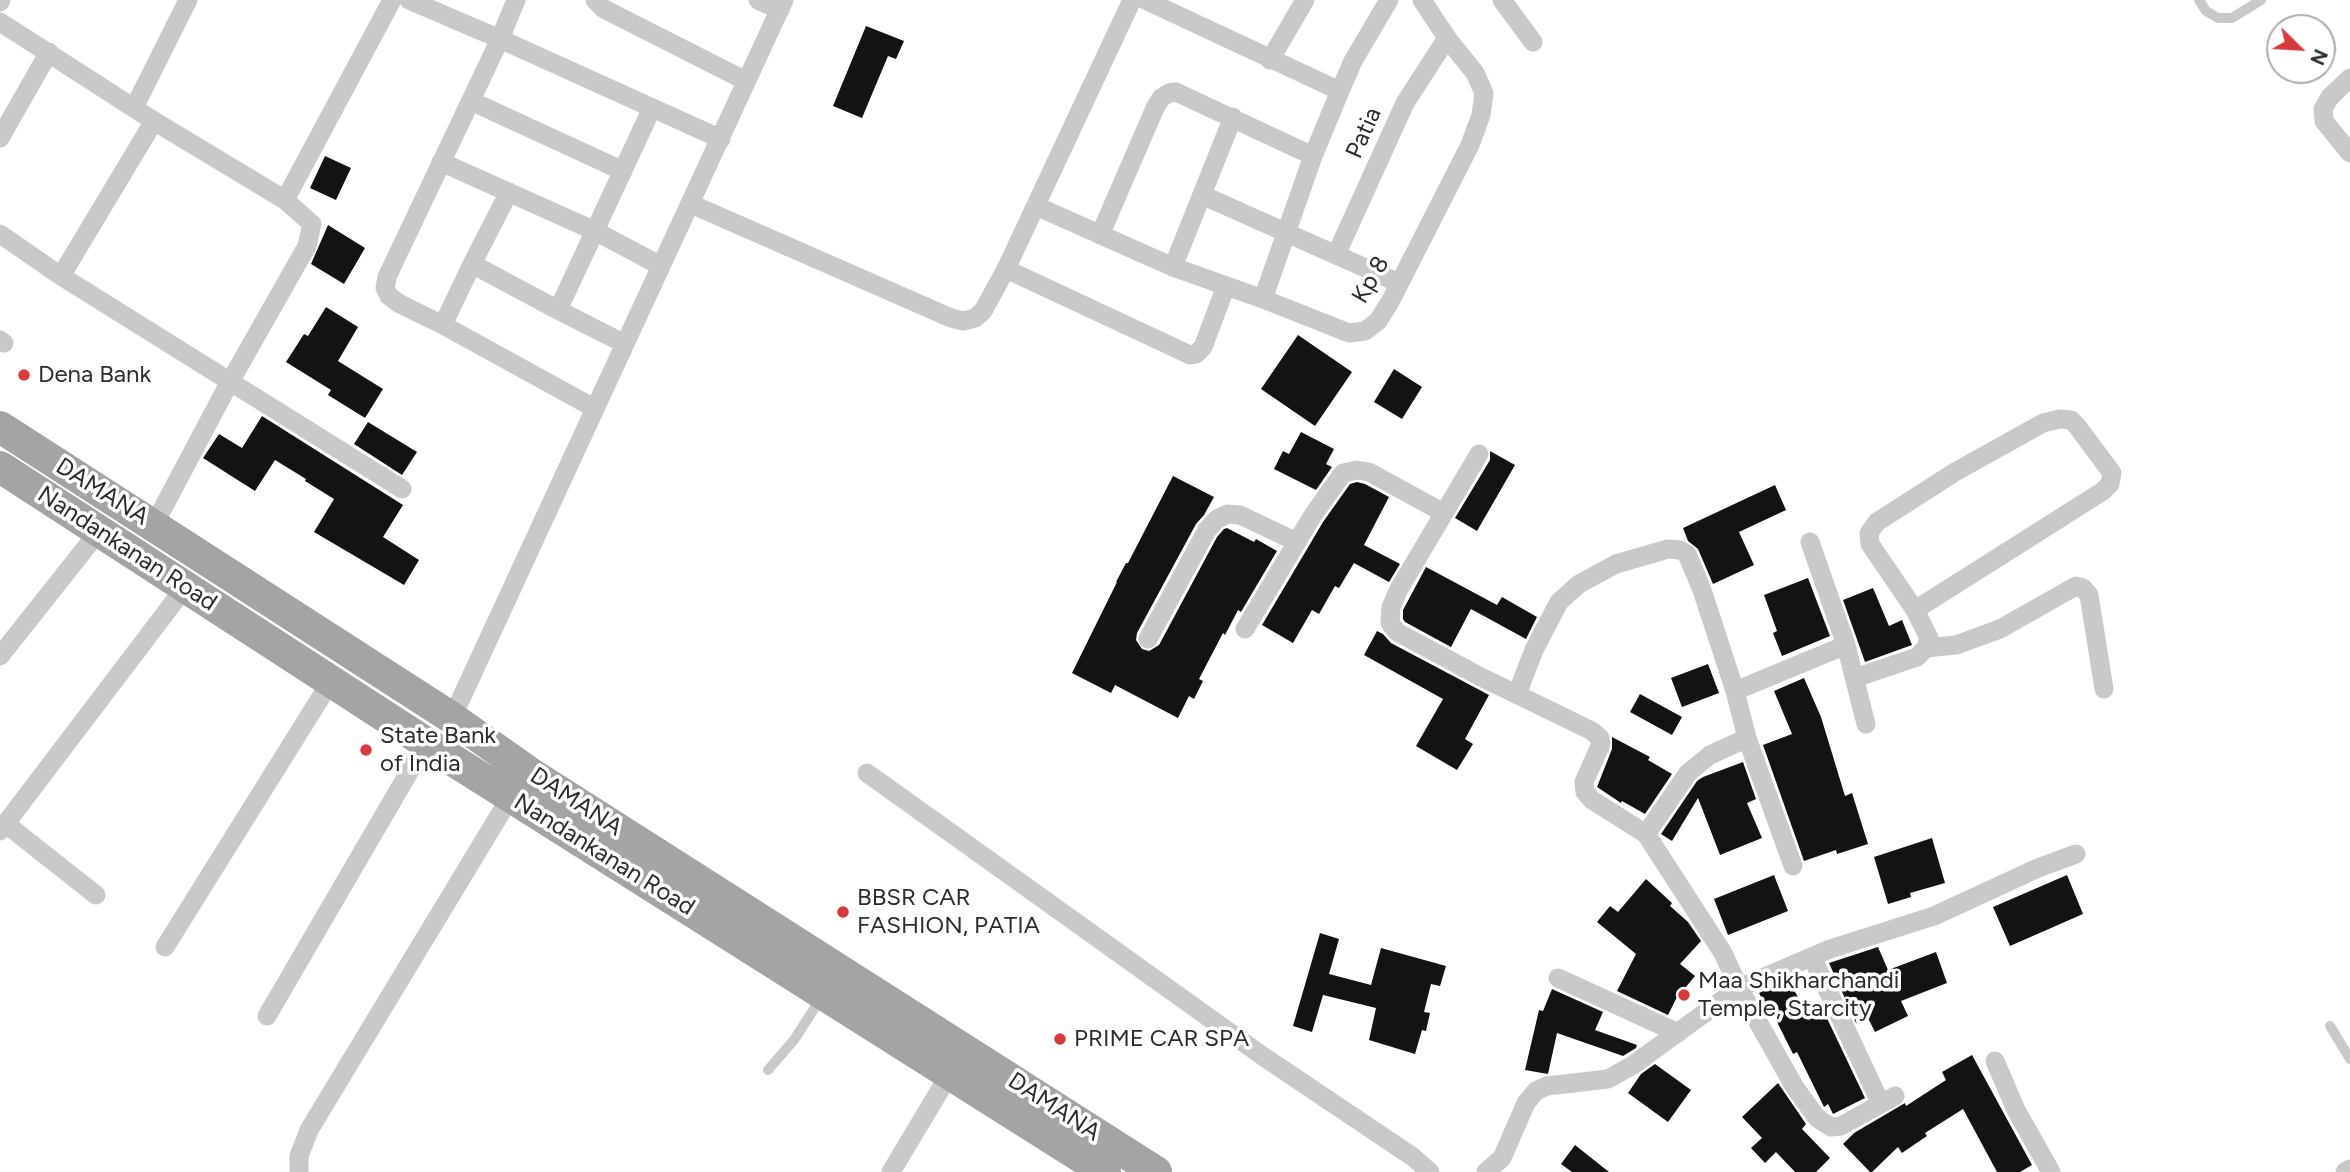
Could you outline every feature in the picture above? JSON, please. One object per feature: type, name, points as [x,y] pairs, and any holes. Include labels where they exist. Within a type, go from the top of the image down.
[{"type":"main road","name":"DAMANA","points":[[0,427],[452,718],[533,775],[677,884],[1156,1172]]},
{"type":"main road","name":"Nandankanan Road","points":[[0,467],[511,796],[677,884],[824,995],[1105,1172]]},
{"type":"street","points":[[134,108],[188,0]]},
{"type":"street","points":[[285,200],[393,0]]},
{"type":"street","points":[[410,0],[722,139]]},
{"type":"street","points":[[516,0],[387,277],[385,288],[389,296],[400,304],[594,408]]},
{"type":"street","points":[[595,0],[604,9],[746,81]]},
{"type":"street","points":[[452,718],[782,5],[758,0]]},
{"type":"street","points":[[691,204],[951,318],[963,321],[975,318],[983,311],[1006,269],[1132,0]]},
{"type":"street","points":[[1145,0],[1340,92]]},
{"type":"street","points":[[1270,60],[1305,0]]},
{"type":"street","points":[[1264,299],[1313,156],[1353,61],[1389,0]]},
{"type":"street","name":"Kp 8","points":[[1036,206],[1173,267],[1349,333],[1365,331],[1378,321],[1470,145],[1484,93],[1475,74],[1422,0]]},
{"type":"street","points":[[1502,0],[1533,42]]},
{"type":"street","points":[[0,22],[154,121],[285,200],[312,224],[307,246],[230,382],[154,525]]},
{"type":"street","name":"Patia","points":[[1336,255],[1405,103],[1447,38]]},
{"type":"street","points":[[0,138],[49,52]]},
{"type":"street","points":[[2350,78],[2330,97],[2323,109],[2324,121],[2350,153]]},
{"type":"street","points":[[1100,235],[1161,98],[1169,93],[1176,92],[1313,156]]},
{"type":"street","points":[[471,101],[623,171]]},
{"type":"street","points":[[558,310],[653,108]]},
{"type":"street","points":[[1173,267],[1233,117]]},
{"type":"street","points":[[61,276],[154,121]]},
{"type":"street","points":[[441,162],[596,231],[661,266]]},
{"type":"street","points":[[443,325],[509,192]]},
{"type":"street","points":[[1202,195],[1399,283]]},
{"type":"street","points":[[0,234],[61,276],[402,489]]},
{"type":"street","points":[[472,264],[625,344]]},
{"type":"street","points":[[1006,269],[1190,355],[1196,354],[1203,347],[1226,286]]},
{"type":"street","points":[[1855,678],[1917,657],[1926,648],[1929,638],[1915,610],[1870,544],[1869,533],[1877,522],[1955,472],[2043,423],[2060,419],[2071,420],[2112,473],[2110,484],[1915,610]]},
{"type":"street","points":[[1479,453],[1399,589],[1391,607],[1390,623],[1397,632],[1592,731],[1600,738],[1601,744],[1584,782],[1585,792],[1592,800],[1646,834],[1723,953],[1739,988],[1794,1086],[1817,1118],[1831,1127],[1841,1126],[1888,1100],[1812,957]]},
{"type":"street","points":[[1245,629],[1327,494],[1343,473],[1357,470],[1369,472],[1444,513]]},
{"type":"street","points":[[1148,639],[1207,530],[1217,519],[1228,514],[1240,515],[1297,542]]},
{"type":"street","points":[[0,656],[99,531]]},
{"type":"street","points":[[1810,542],[1846,645],[1866,724]]},
{"type":"street","points":[[1517,694],[1534,650],[1559,602],[1579,584],[1616,565],[1668,549],[1687,554],[1702,590],[1747,737],[1793,866]]},
{"type":"street","points":[[96,895],[3,828],[186,586]]},
{"type":"street","points":[[1926,648],[1956,645],[2000,629],[2076,586],[2083,588],[2089,595],[2104,689]]},
{"type":"street","points":[[1735,691],[1846,645]]},
{"type":"street","points":[[165,947],[331,681]]},
{"type":"street","points":[[1646,834],[1688,773],[1710,755],[1747,737]]},
{"type":"street","points":[[267,1016],[426,743]]},
{"type":"street","points":[[867,773],[1264,1057],[1413,1157],[1430,1172]]},
{"type":"street","points":[[299,1172],[299,1156],[309,1130],[511,796]]},
{"type":"street","points":[[1486,1172],[1502,1158],[1526,1103],[1536,1091],[1547,1086],[1608,1079],[1633,1065],[1739,988],[1812,957],[1934,916],[2038,868],[2076,854]]},
{"type":"street","points":[[1558,978],[1678,1033]]},
{"type":"street","points":[[1995,1061],[2016,1110],[2051,1172]]},
{"type":"street","points":[[891,1172],[949,1075]]},
{"type":"street","points":[[2345,1172],[2350,1169]]},
{"type":"lane","points":[[2199,0],[2206,11],[2218,18],[2232,18],[2261,0]]},
{"type":"lane","points":[[768,1070],[794,1040],[824,995]]},
{"type":"lane","points":[[2330,1026],[2350,1059]]},
{"type":"building","points":[[866,26],[904,41],[896,59],[888,56],[862,118],[833,106]]},
{"type":"building","points":[[325,156],[351,168],[336,200],[310,188]]},
{"type":"building","points":[[328,225],[365,248],[344,284],[311,264]]},
{"type":"building","points":[[326,307],[358,327],[338,361],[383,389],[365,418],[328,395],[331,390],[286,362],[304,334],[308,336]]},
{"type":"building","points":[[1298,335],[1352,372],[1315,426],[1261,389]]},
{"type":"building","points":[[1394,369],[1422,387],[1402,419],[1374,402]]},
{"type":"building","points":[[262,416],[403,505],[383,537],[419,560],[404,585],[314,532],[334,499],[305,481],[306,479],[275,460],[255,491],[203,458],[219,434],[242,448]]},
{"type":"building","points":[[368,422],[417,452],[402,475],[354,444]]},
{"type":"building","points":[[1301,432],[1334,449],[1326,464],[1332,467],[1316,490],[1274,469],[1283,451],[1289,454]]},
{"type":"building","points":[[1490,451],[1515,465],[1477,531],[1455,518],[1490,460]]},
{"type":"building","points":[[1173,476],[1214,497],[1196,524],[1137,633],[1136,640],[1142,649],[1149,651],[1159,645],[1217,537],[1224,529],[1227,528],[1254,542],[1256,539],[1277,551],[1241,612],[1238,610],[1225,635],[1223,633],[1199,679],[1203,681],[1194,699],[1189,696],[1178,718],[1115,685],[1111,693],[1072,673],[1116,582]]},
{"type":"building","points":[[1357,482],[1389,497],[1364,545],[1400,564],[1389,582],[1354,563],[1339,588],[1335,586],[1319,614],[1312,610],[1293,643],[1262,625],[1323,522],[1350,484]]},
{"type":"building","points":[[1775,485],[1786,510],[1739,532],[1754,565],[1713,584],[1698,549],[1688,541],[1683,528]]},
{"type":"building","points":[[1426,567],[1497,605],[1502,597],[1537,617],[1526,639],[1471,609],[1451,647],[1405,622],[1403,610]]},
{"type":"building","points":[[1808,578],[1830,636],[1782,656],[1773,633],[1777,631],[1764,595]]},
{"type":"building","points":[[1873,588],[1889,626],[1902,620],[1912,645],[1865,662],[1843,600]]},
{"type":"building","points":[[1377,631],[1391,643],[1489,695],[1465,739],[1473,744],[1457,770],[1416,746],[1443,699],[1364,655]]},
{"type":"building","points":[[1708,664],[1719,693],[1682,707],[1671,678]]},
{"type":"building","points":[[1804,678],[1821,717],[1845,796],[1852,793],[1868,844],[1837,854],[1836,850],[1804,861],[1763,745],[1792,734],[1774,691]]},
{"type":"building","points":[[1640,694],[1682,717],[1672,735],[1630,712]]},
{"type":"building","points":[[1612,737],[1650,757],[1648,760],[1672,774],[1645,814],[1622,801],[1621,803],[1597,787],[1612,749]]},
{"type":"building","points":[[1743,762],[1756,799],[1747,803],[1762,838],[1720,855],[1698,798],[1672,841],[1661,834],[1697,781]]},
{"type":"building","points":[[1932,838],[1945,883],[1910,893],[1911,897],[1888,904],[1874,857]]},
{"type":"building","points":[[1774,875],[1788,911],[1728,935],[1714,899]]},
{"type":"building","points":[[2067,875],[2083,914],[2010,946],[1993,907]]},
{"type":"building","points":[[1646,879],[1672,903],[1670,906],[1688,922],[1701,941],[1680,964],[1695,976],[1676,999],[1668,1015],[1617,991],[1636,954],[1597,922],[1610,906],[1618,912]]},
{"type":"building","points":[[1320,933],[1339,939],[1329,974],[1371,985],[1381,948],[1446,966],[1440,986],[1431,984],[1424,1012],[1430,1013],[1426,1031],[1422,1030],[1415,1054],[1369,1040],[1376,1008],[1323,995],[1312,1032],[1293,1026]]},
{"type":"building","points":[[1878,947],[1888,970],[1936,952],[1947,983],[1901,1001],[1908,1016],[1875,1032],[1868,1018],[1856,1023],[1829,963]]},
{"type":"building","points":[[1789,980],[1809,1019],[1824,1012],[1865,1098],[1833,1114],[1828,1104],[1824,1107],[1797,1052],[1793,1054],[1759,993]]},
{"type":"building","points":[[1552,989],[1603,1012],[1595,1030],[1637,1045],[1636,1048],[1623,1056],[1557,1033],[1548,1074],[1525,1070],[1539,1010],[1543,1011]]},
{"type":"building","points":[[1972,1055],[2032,1165],[2020,1172],[1997,1172],[1963,1109],[1925,1133],[1927,1136],[1902,1153],[1898,1147],[1872,1172],[1843,1144],[1854,1133],[1905,1103],[1906,1106],[1946,1080],[1942,1072]]},
{"type":"building","points":[[1655,1064],[1691,1090],[1668,1122],[1628,1093],[1641,1074]]},
{"type":"building","points":[[1778,1083],[1806,1124],[1802,1129],[1830,1158],[1816,1172],[1795,1172],[1776,1152],[1765,1163],[1751,1148],[1762,1138],[1742,1117]]},
{"type":"building","points":[[1575,1145],[1609,1172],[1572,1172],[1561,1164]]},
{"type":"place","name":"Dena Bank","points":[[24,375]]},
{"type":"place","name":"State Bank of India","points":[[366,750]]},
{"type":"place","name":"BBSR CAR FASHION, PATIA","points":[[843,912]]},
{"type":"place","name":"Maa Shikharchandi Temple, Starcity","points":[[1684,995]]},
{"type":"place","name":"PRIME CAR SPA","points":[[1060,1039]]}]
